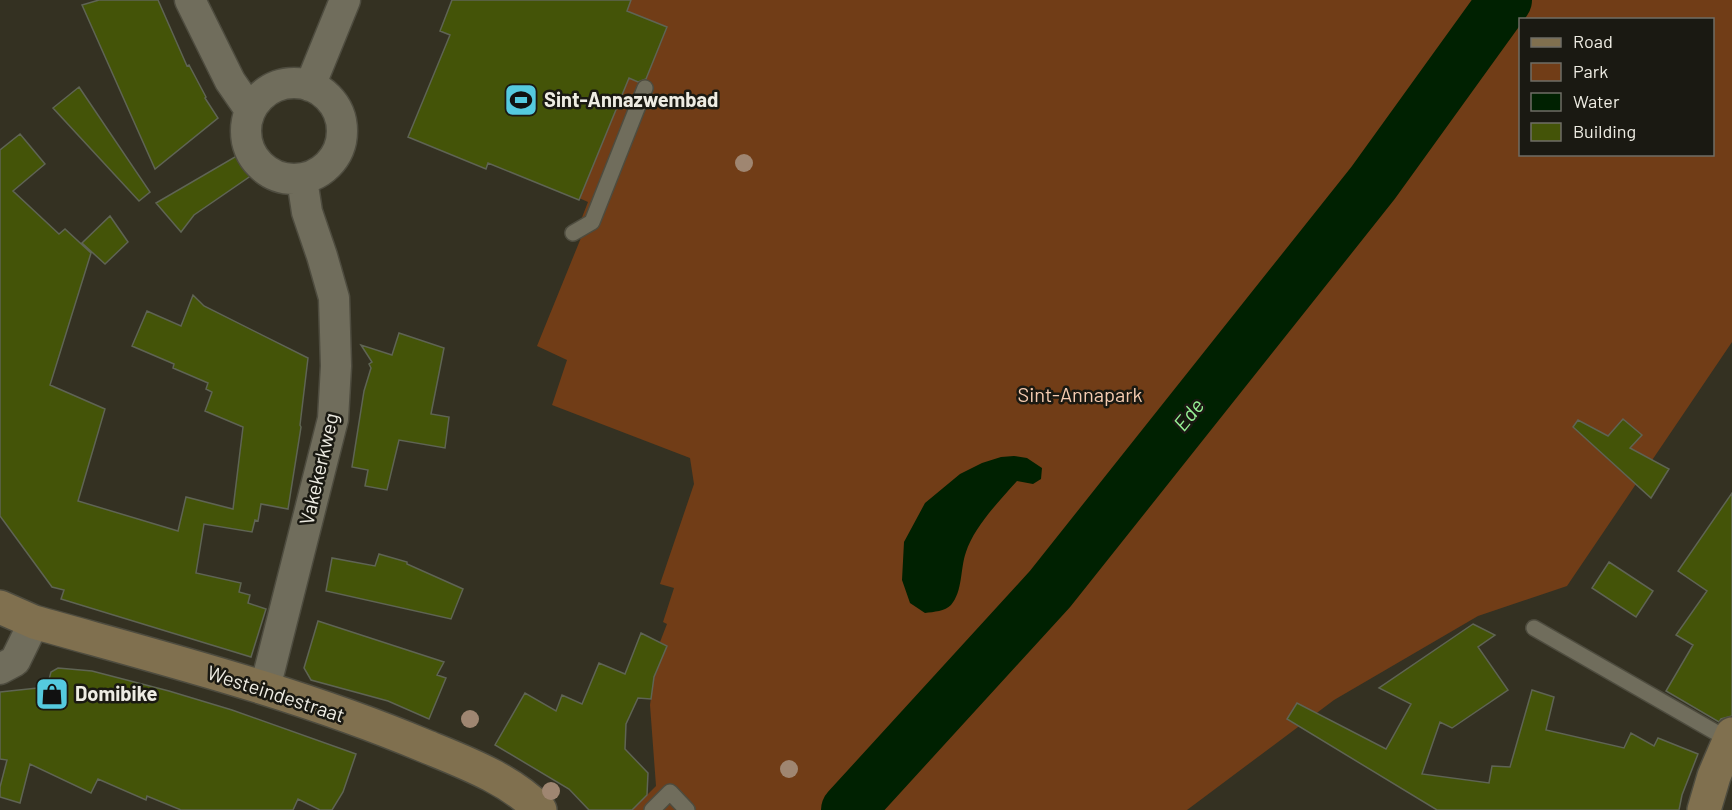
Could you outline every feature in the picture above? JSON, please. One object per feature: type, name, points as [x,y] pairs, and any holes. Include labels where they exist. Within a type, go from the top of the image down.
[{"type":"street","points":[[190,0],[230,81],[250,110]]},
{"type":"street","points":[[310,86],[345,0]]},
{"type":"street","points":[[292,83],[310,86],[325,95],[336,109],[341,126],[340,144],[332,160],[319,172],[302,178],[285,178],[268,172],[255,160],[247,144],[245,127],[250,110],[261,96],[275,86],[292,83]]},
{"type":"street","name":"Vakekerkweg","points":[[265,688],[333,419],[336,366],[334,298],[307,212],[302,178]]},
{"type":"street","name":"Westeindestraat","points":[[0,608],[34,622],[265,688],[384,729],[469,764],[506,784],[540,810]]},
{"type":"street","points":[[0,669],[15,662],[34,622]]},
{"type":"street","points":[[1704,810],[1714,776],[1731,737]]},
{"type":"lane","points":[[573,233],[592,222],[645,88]]},
{"type":"lane","points":[[1534,628],[1731,737]]},
{"type":"lane","points":[[651,810],[670,792],[687,810]]},
{"type":"green space","name":"Sint-Annapark","points":[[619,0],[1732,0],[1732,342],[1567,586],[1478,616],[1334,700],[1187,810],[632,810],[656,786],[650,705],[654,677],[667,646],[660,642],[667,624],[663,622],[674,588],[660,584],[694,484],[690,458],[552,405],[567,360],[537,346],[587,223],[581,220],[588,202],[579,198],[629,78],[644,84],[667,28],[627,11],[629,5]]},
{"type":"water","points":[[1001,457],[1027,458],[1042,468],[1041,479],[1033,484],[1017,481],[996,505],[970,543],[955,599],[946,609],[925,613],[910,603],[902,580],[904,542],[925,503],[960,474],[982,463]]},
{"type":"building","points":[[99,0],[158,0],[187,66],[189,65],[205,98],[218,118],[155,169],[82,5]]},
{"type":"building","name":"Sint-Annazwembad","points":[[452,0],[631,0],[627,11],[667,27],[646,79],[638,82],[629,78],[579,200],[488,163],[486,169],[408,137],[450,35],[440,31]]},
{"type":"building","points":[[79,87],[150,192],[139,201],[53,108]]},
{"type":"building","points":[[20,134],[45,164],[13,191],[59,234],[65,229],[91,253],[50,385],[105,409],[78,501],[178,531],[186,497],[233,509],[243,427],[205,411],[212,392],[206,389],[208,383],[173,368],[174,364],[132,346],[147,311],[181,326],[193,295],[204,306],[308,358],[301,427],[288,509],[261,504],[258,521],[255,520],[252,532],[204,524],[196,573],[241,583],[239,592],[250,595],[248,603],[266,609],[251,657],[61,599],[64,590],[52,587],[0,516],[0,150]]},
{"type":"building","points":[[240,154],[252,175],[194,215],[181,232],[156,203]]},
{"type":"building","points":[[110,216],[128,242],[105,264],[82,243]]},
{"type":"building","points":[[399,333],[444,348],[431,414],[449,417],[445,448],[399,440],[387,490],[365,486],[368,470],[352,467],[364,391],[371,368],[369,364],[372,362],[361,345],[392,355]]},
{"type":"building","points":[[1623,419],[1642,435],[1630,448],[1669,469],[1651,498],[1573,427],[1578,420],[1608,436]]},
{"type":"building","points":[[1732,493],[1732,716],[1721,719],[1719,722],[1666,691],[1693,645],[1676,635],[1707,591],[1678,571]]},
{"type":"building","points":[[379,554],[407,562],[407,564],[463,589],[451,619],[326,591],[332,558],[375,566]]},
{"type":"building","points":[[1609,562],[1653,591],[1636,617],[1592,588]]},
{"type":"building","points":[[318,621],[444,662],[437,675],[446,678],[429,719],[388,701],[311,680],[304,668]]},
{"type":"building","points":[[1473,624],[1495,635],[1478,647],[1508,690],[1452,728],[1440,722],[1422,774],[1489,783],[1492,766],[1510,767],[1532,690],[1554,697],[1546,730],[1624,748],[1631,733],[1654,746],[1658,738],[1698,754],[1682,795],[1679,810],[1437,810],[1287,719],[1297,703],[1386,749],[1411,704],[1379,688]]},
{"type":"building","points":[[641,633],[667,646],[654,677],[651,699],[638,698],[626,724],[625,749],[648,773],[647,795],[632,810],[589,810],[569,789],[495,745],[525,693],[556,711],[562,695],[582,704],[599,663],[625,674]]},
{"type":"building","points":[[58,668],[92,671],[169,691],[232,710],[356,754],[343,792],[332,810],[320,810],[298,799],[293,810],[181,810],[147,796],[146,800],[98,779],[91,793],[30,764],[20,803],[0,797],[0,787],[7,760],[0,759],[0,692],[47,687],[51,672]]},
{"type":"waterway","name":"Ede","points":[[848,810],[1050,589],[1373,183],[1505,0]]},
{"type":"place","name":"Sint-Annazwembad","points":[[521,100]]},
{"type":"place","name":"Domibike","points":[[52,694]]}]
